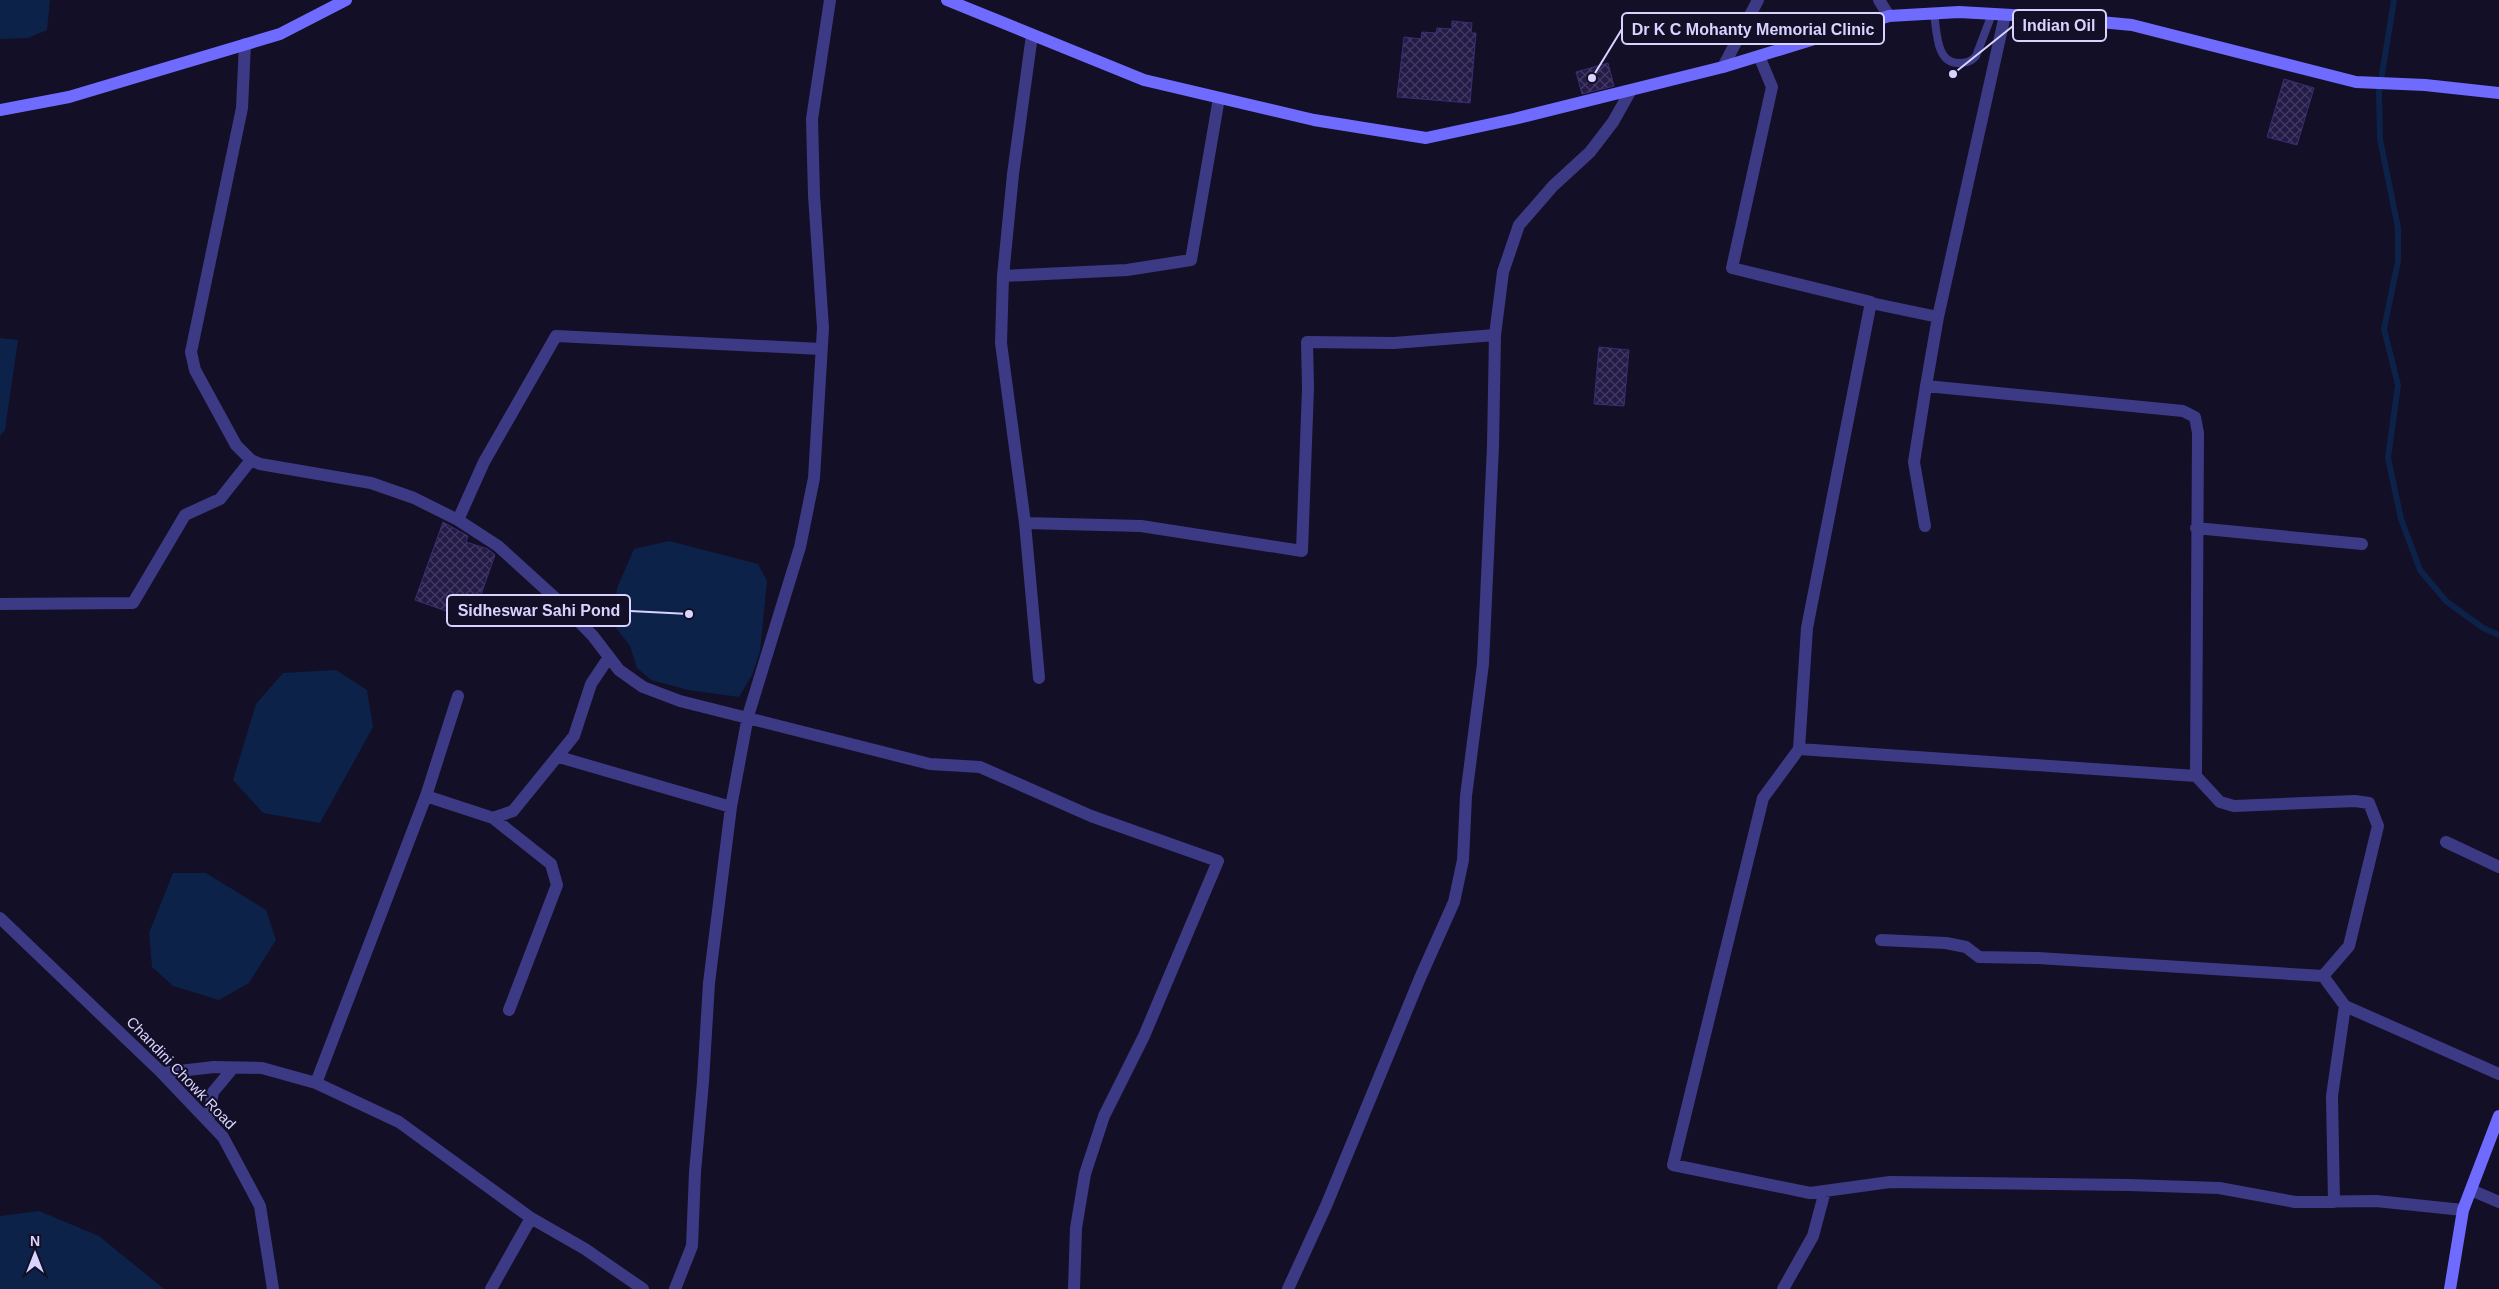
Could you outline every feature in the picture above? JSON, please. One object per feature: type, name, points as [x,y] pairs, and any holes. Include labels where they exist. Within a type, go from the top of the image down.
[{"type":"main road","points":[[0,110],[69,97],[280,34],[346,0]]},
{"type":"main road","points":[[947,0],[1144,80],[1314,120],[1426,138],[1514,119],[1723,67],[1889,16],[1959,12],[2132,25],[2356,82],[2425,85],[2499,93]]},
{"type":"main road","points":[[2450,1289],[2463,1210],[2499,1116]]},
{"type":"street","points":[[676,1289],[692,1246],[695,1172],[709,984],[730,806],[748,716],[800,547],[814,478],[823,328],[814,195],[812,119],[830,0]]},
{"type":"street","points":[[1723,67],[1758,0]]},
{"type":"street","points":[[1879,0],[1889,16]]},
{"type":"street","points":[[1925,526],[1914,462],[1938,317],[2005,15]]},
{"type":"street","points":[[1032,34],[1013,174],[1003,276],[1001,343],[1025,523],[1039,678]]},
{"type":"street","points":[[245,44],[242,108],[191,352],[195,370],[236,445],[251,460],[260,464],[371,482],[414,498],[458,520],[498,546],[564,606],[619,670],[643,687],[680,700],[930,764],[980,768],[1091,816],[1218,861],[1144,1036],[1104,1116],[1085,1174],[1076,1228],[1074,1289]]},
{"type":"street","points":[[1759,56],[1772,86],[1732,268],[1871,303],[1938,317]]},
{"type":"street","points":[[1288,1289],[1326,1206],[1420,978],[1454,902],[1463,860],[1466,796],[1483,664],[1493,446],[1495,335],[1503,272],[1519,225],[1553,186],[1590,152],[1613,122],[1631,90]]},
{"type":"street","points":[[1003,276],[1127,270],[1191,260],[1219,98]]},
{"type":"street","points":[[1871,303],[1806,628],[1799,749],[1763,798],[1674,1165],[1810,1193],[1890,1182],[2119,1185],[2219,1188],[2295,1202],[2376,1201],[2463,1210]]},
{"type":"street","points":[[1025,523],[1142,526],[1302,551],[1308,388],[1307,342],[1394,343],[1495,335]]},
{"type":"street","points":[[458,520],[484,462],[556,336],[821,349]]},
{"type":"street","points":[[1926,386],[2183,411],[2195,417],[2198,434],[2196,776],[2220,802],[2234,806],[2355,801],[2369,803],[2378,826],[2349,946],[2323,976]]},
{"type":"street","points":[[0,604],[133,604],[185,515],[220,499],[251,460]]},
{"type":"street","points":[[2196,528],[2362,544]]},
{"type":"street","points":[[493,818],[513,811],[574,736],[591,684],[609,657]]},
{"type":"street","points":[[316,1083],[426,796],[458,696]]},
{"type":"street","points":[[1799,749],[2196,776]]},
{"type":"street","points":[[559,756],[730,806]]},
{"type":"street","points":[[426,796],[493,818],[551,864],[557,885],[509,1010]]},
{"type":"street","points":[[2446,842],[2499,867]]},
{"type":"street","name":"Chandini Chowk Road","points":[[0,918],[162,1073],[223,1137],[260,1206],[273,1289]]},
{"type":"street","points":[[1882,940],[1946,943],[1966,947],[1979,957],[2038,958],[2323,976]]},
{"type":"street","points":[[2323,976],[2345,1006],[2499,1074]]},
{"type":"street","points":[[2334,1202],[2332,1096],[2345,1006]]},
{"type":"street","points":[[208,1121],[214,1092],[232,1068]]},
{"type":"street","points":[[162,1073],[262,1068],[316,1083],[399,1122],[531,1218],[585,1249],[643,1289]]},
{"type":"street","points":[[2471,1190],[2499,1202]]},
{"type":"street","points":[[1783,1289],[1813,1236],[1825,1191]]},
{"type":"street","points":[[492,1289],[531,1218]]},
{"type":"lane","points":[[1934,14],[1941,50],[1946,60],[1952,63],[1972,61],[1976,56],[1992,14]]},
{"type":"water","points":[[0,0],[50,0],[47,30],[28,38],[0,39]]},
{"type":"water","points":[[0,338],[18,340],[5,430],[0,436]]},
{"type":"water","points":[[669,541],[758,564],[767,581],[760,651],[752,675],[739,697],[688,690],[651,680],[637,668],[630,646],[613,624],[617,588],[634,549]]},
{"type":"water","points":[[336,670],[367,690],[373,727],[320,823],[263,813],[233,780],[256,704],[283,673]]},
{"type":"water","points":[[173,873],[206,873],[266,910],[276,940],[249,983],[219,1000],[173,986],[152,967],[149,933]]},
{"type":"water","points":[[39,1211],[99,1236],[164,1289],[0,1289],[0,1216]]},
{"type":"building","points":[[1452,21],[1472,23],[1471,33],[1476,33],[1470,103],[1397,97],[1404,37],[1421,39],[1422,32],[1436,33],[1437,28],[1452,29]]},
{"type":"building","points":[[1608,63],[1614,86],[1582,94],[1576,72]]},
{"type":"building","points":[[2284,79],[2314,88],[2297,145],[2267,137]]},
{"type":"building","points":[[1599,347],[1629,350],[1624,406],[1594,404]]},
{"type":"building","points":[[443,522],[468,536],[466,542],[488,549],[495,555],[472,620],[415,600]]},
{"type":"waterway","points":[[2394,0],[2379,93],[2380,139],[2398,228],[2398,261],[2384,329],[2398,385],[2388,458],[2401,519],[2420,570],[2446,601],[2483,628],[2499,635]]},
{"type":"place","name":"Indian Oil","points":[[1953,74]]},
{"type":"place","name":"Dr K C Mohanty Memorial Clinic","points":[[1592,78]]},
{"type":"place","name":"Sidheswar Sahi Pond","points":[[689,614]]}]
